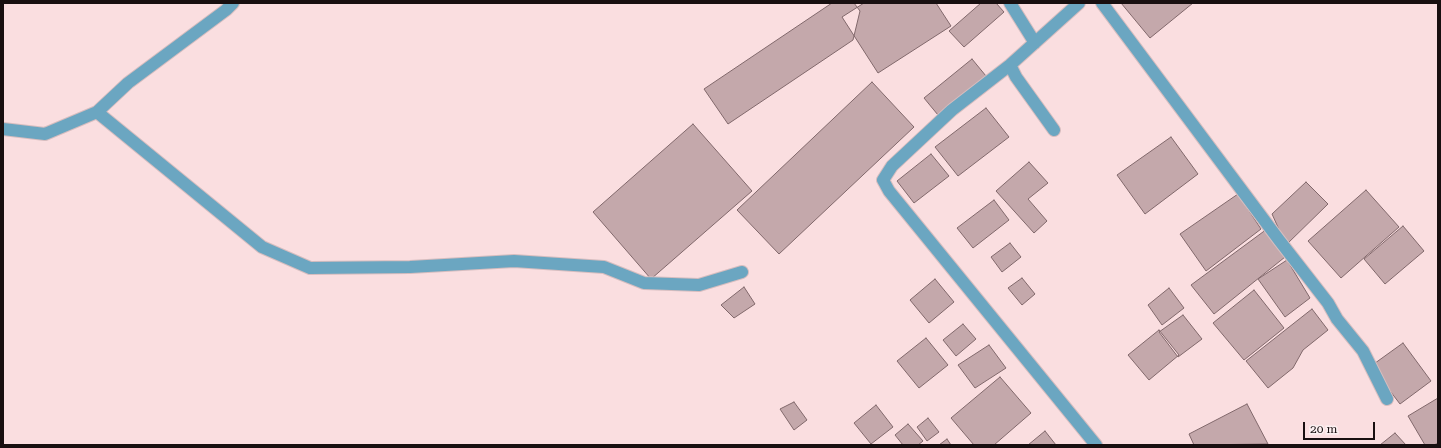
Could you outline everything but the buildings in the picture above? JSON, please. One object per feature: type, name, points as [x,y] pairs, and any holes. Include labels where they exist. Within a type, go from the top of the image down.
[{"type":"street","points":[[3,129],[45,134],[97,112],[128,82],[226,10],[233,3]]},
{"type":"street","points":[[1010,3],[1035,43]]},
{"type":"street","points":[[1079,3],[1010,65],[952,110],[892,166],[883,180],[889,191],[1096,445]]},
{"type":"street","points":[[1102,3],[1279,240],[1328,303],[1337,319],[1363,351],[1387,399]]},
{"type":"street","points":[[1010,65],[1016,77],[1054,130]]},
{"type":"street","points":[[97,112],[262,247],[310,268],[410,267],[514,261],[604,267],[644,282],[699,285],[742,272]]}]
